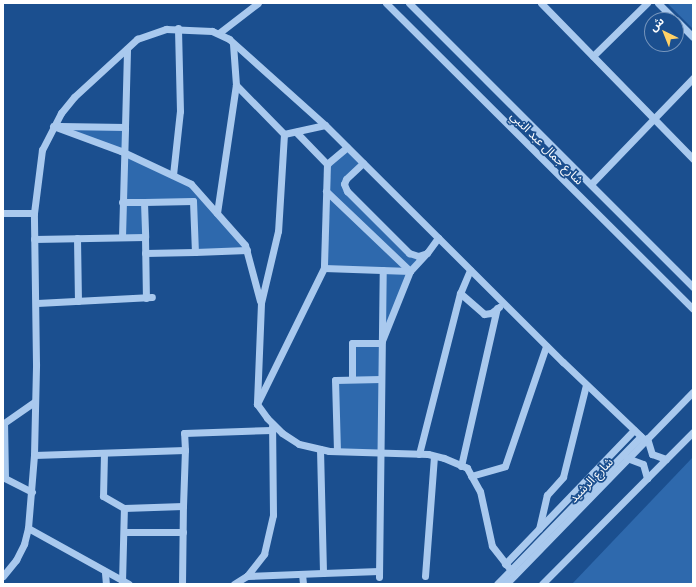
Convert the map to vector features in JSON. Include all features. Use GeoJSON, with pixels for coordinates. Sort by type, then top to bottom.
{"type":"FeatureCollection","features":[{"type":"Feature","properties":{"kind":"street"},"geometry":{"type":"LineString","coordinates":[[219,33],[258,3]]}},
{"type":"Feature","properties":{"kind":"street","name":"شارع جمال عبد النبي"},"geometry":{"type":"LineString","coordinates":[[386,3],[693,308]]}},
{"type":"Feature","properties":{"kind":"street","name":"شارع جمال عبد النبي"},"geometry":{"type":"LineString","coordinates":[[409,3],[692,283]]}},
{"type":"Feature","properties":{"kind":"street"},"geometry":{"type":"LineString","coordinates":[[541,3],[654,119],[692,155]]}},
{"type":"Feature","properties":{"kind":"street"},"geometry":{"type":"LineString","coordinates":[[593,56],[647,3]]}},
{"type":"Feature","properties":{"kind":"street"},"geometry":{"type":"LineString","coordinates":[[658,3],[668,12]]}},
{"type":"Feature","properties":{"kind":"street"},"geometry":{"type":"LineString","coordinates":[[173,175],[180,112],[178,28]]}},
{"type":"Feature","properties":{"kind":"street"},"geometry":{"type":"LineString","coordinates":[[3,576],[24,544],[28,528],[32,492],[37,303],[34,213],[42,150],[53,126],[74,97],[126,49],[137,40],[151,32],[178,28],[219,33],[233,44],[347,147],[546,346],[634,430],[645,438],[652,454],[666,459]]}},
{"type":"Feature","properties":{"kind":"street"},"geometry":{"type":"LineString","coordinates":[[684,28],[693,37]]}},
{"type":"Feature","properties":{"kind":"street"},"geometry":{"type":"LineString","coordinates":[[217,213],[236,85],[233,44]]}},
{"type":"Feature","properties":{"kind":"street"},"geometry":{"type":"LineString","coordinates":[[122,237],[126,49]]}},
{"type":"Feature","properties":{"kind":"street"},"geometry":{"type":"LineString","coordinates":[[591,184],[693,78]]}},
{"type":"Feature","properties":{"kind":"street"},"geometry":{"type":"LineString","coordinates":[[236,85],[284,134],[278,231],[261,303],[257,404],[272,427],[299,444],[337,451],[381,452],[434,456],[467,468],[480,491],[492,546],[511,570]]}},
{"type":"Feature","properties":{"kind":"street"},"geometry":{"type":"LineString","coordinates":[[53,126],[125,127]]}},
{"type":"Feature","properties":{"kind":"street"},"geometry":{"type":"LineString","coordinates":[[53,126],[124,152],[173,175],[194,187],[247,250],[261,303]]}},
{"type":"Feature","properties":{"kind":"street"},"geometry":{"type":"LineString","coordinates":[[284,134],[325,126]]}},
{"type":"Feature","properties":{"kind":"street"},"geometry":{"type":"LineString","coordinates":[[257,404],[324,268],[327,164],[296,132]]}},
{"type":"Feature","properties":{"kind":"street"},"geometry":{"type":"LineString","coordinates":[[327,164],[347,147]]}},
{"type":"Feature","properties":{"kind":"street"},"geometry":{"type":"LineString","coordinates":[[363,163],[346,178],[344,184],[347,191],[409,253],[418,256],[427,253]]}},
{"type":"Feature","properties":{"kind":"street"},"geometry":{"type":"LineString","coordinates":[[194,187],[193,201],[195,252]]}},
{"type":"Feature","properties":{"kind":"street"},"geometry":{"type":"LineString","coordinates":[[326,191],[410,271]]}},
{"type":"Feature","properties":{"kind":"street"},"geometry":{"type":"LineString","coordinates":[[122,202],[193,201]]}},
{"type":"Feature","properties":{"kind":"street"},"geometry":{"type":"LineString","coordinates":[[37,303],[149,298],[145,253],[144,202]]}},
{"type":"Feature","properties":{"kind":"street"},"geometry":{"type":"LineString","coordinates":[[3,213],[34,213]]}},
{"type":"Feature","properties":{"kind":"street"},"geometry":{"type":"LineString","coordinates":[[34,239],[145,237]]}},
{"type":"Feature","properties":{"kind":"street"},"geometry":{"type":"LineString","coordinates":[[77,238],[78,301]]}},
{"type":"Feature","properties":{"kind":"street"},"geometry":{"type":"LineString","coordinates":[[381,343],[410,271],[427,253],[438,238]]}},
{"type":"Feature","properties":{"kind":"street"},"geometry":{"type":"LineString","coordinates":[[145,253],[247,250]]}},
{"type":"Feature","properties":{"kind":"street"},"geometry":{"type":"LineString","coordinates":[[324,268],[410,271]]}},
{"type":"Feature","properties":{"kind":"street"},"geometry":{"type":"LineString","coordinates":[[247,576],[379,574],[383,270]]}},
{"type":"Feature","properties":{"kind":"street"},"geometry":{"type":"LineString","coordinates":[[419,454],[460,293],[470,270]]}},
{"type":"Feature","properties":{"kind":"street"},"geometry":{"type":"LineString","coordinates":[[460,293],[484,314],[498,308],[504,303]]}},
{"type":"Feature","properties":{"kind":"street"},"geometry":{"type":"LineString","coordinates":[[461,466],[498,308]]}},
{"type":"Feature","properties":{"kind":"street"},"geometry":{"type":"LineString","coordinates":[[352,379],[352,343],[381,343]]}},
{"type":"Feature","properties":{"kind":"street"},"geometry":{"type":"LineString","coordinates":[[471,476],[505,466],[546,346]]}},
{"type":"Feature","properties":{"kind":"street"},"geometry":{"type":"LineString","coordinates":[[337,451],[335,380],[381,379]]}},
{"type":"Feature","properties":{"kind":"street"},"geometry":{"type":"LineString","coordinates":[[539,530],[547,495],[563,477],[586,385]]}},
{"type":"Feature","properties":{"kind":"street","name":"شارع الرشيد"},"geometry":{"type":"LineString","coordinates":[[506,584],[645,438],[693,392]]}},
{"type":"Feature","properties":{"kind":"street"},"geometry":{"type":"LineString","coordinates":[[32,492],[5,478],[4,423],[34,402]]}},
{"type":"Feature","properties":{"kind":"street"},"geometry":{"type":"LineString","coordinates":[[182,584],[185,450],[184,433],[272,427]]}},
{"type":"Feature","properties":{"kind":"street"},"geometry":{"type":"LineString","coordinates":[[234,584],[247,576],[264,554],[273,515],[272,427]]}},
{"type":"Feature","properties":{"kind":"street"},"geometry":{"type":"LineString","coordinates":[[505,564],[634,430]]}},
{"type":"Feature","properties":{"kind":"street"},"geometry":{"type":"LineString","coordinates":[[542,584],[693,432]]}},
{"type":"Feature","properties":{"kind":"street"},"geometry":{"type":"LineString","coordinates":[[497,584],[645,438]]}},
{"type":"Feature","properties":{"kind":"street"},"geometry":{"type":"LineString","coordinates":[[320,449],[323,574]]}},
{"type":"Feature","properties":{"kind":"street"},"geometry":{"type":"LineString","coordinates":[[34,455],[185,450]]}},
{"type":"Feature","properties":{"kind":"street"},"geometry":{"type":"LineString","coordinates":[[104,453],[103,496],[124,508],[183,506]]}},
{"type":"Feature","properties":{"kind":"street"},"geometry":{"type":"LineString","coordinates":[[425,576],[434,456]]}},
{"type":"Feature","properties":{"kind":"street"},"geometry":{"type":"LineString","coordinates":[[627,458],[643,464],[647,478]]}},
{"type":"Feature","properties":{"kind":"street"},"geometry":{"type":"LineString","coordinates":[[28,528],[105,573],[126,583],[124,508]]}},
{"type":"Feature","properties":{"kind":"street"},"geometry":{"type":"LineString","coordinates":[[124,532],[183,532]]}},
{"type":"Feature","properties":{"kind":"street"},"geometry":{"type":"LineString","coordinates":[[105,573],[106,584]]}},
{"type":"Feature","properties":{"kind":"street"},"geometry":{"type":"LineString","coordinates":[[302,574],[303,584]]}},
{"type":"Feature","properties":{"kind":"shaded area"},"geometry":{"type":"Polygon","coordinates":[[[667,3],[693,3],[693,29],[684,20],[684,12],[676,12],[667,3]]]}},
{"type":"Feature","properties":{"kind":"shaded area"},"geometry":{"type":"Polygon","coordinates":[[[53,126],[125,127],[124,152],[53,126]]]}},
{"type":"Feature","properties":{"kind":"shaded area"},"geometry":{"type":"Polygon","coordinates":[[[347,147],[363,163],[344,184],[409,253],[427,253],[410,271],[381,343],[383,270],[324,268],[327,164],[347,147]]]}},
{"type":"Feature","properties":{"kind":"shaded area"},"geometry":{"type":"Polygon","coordinates":[[[124,152],[194,187],[247,250],[195,252],[194,201],[145,202],[145,237],[122,237],[124,152]]]}},
{"type":"Feature","properties":{"kind":"shaded area"},"geometry":{"type":"Polygon","coordinates":[[[352,343],[381,343],[381,452],[337,451],[335,380],[352,379],[352,343]]]}},
{"type":"Feature","properties":{"kind":"shaded area"},"geometry":{"type":"Polygon","coordinates":[[[693,457],[693,584],[572,584],[693,457]]]}}]}
